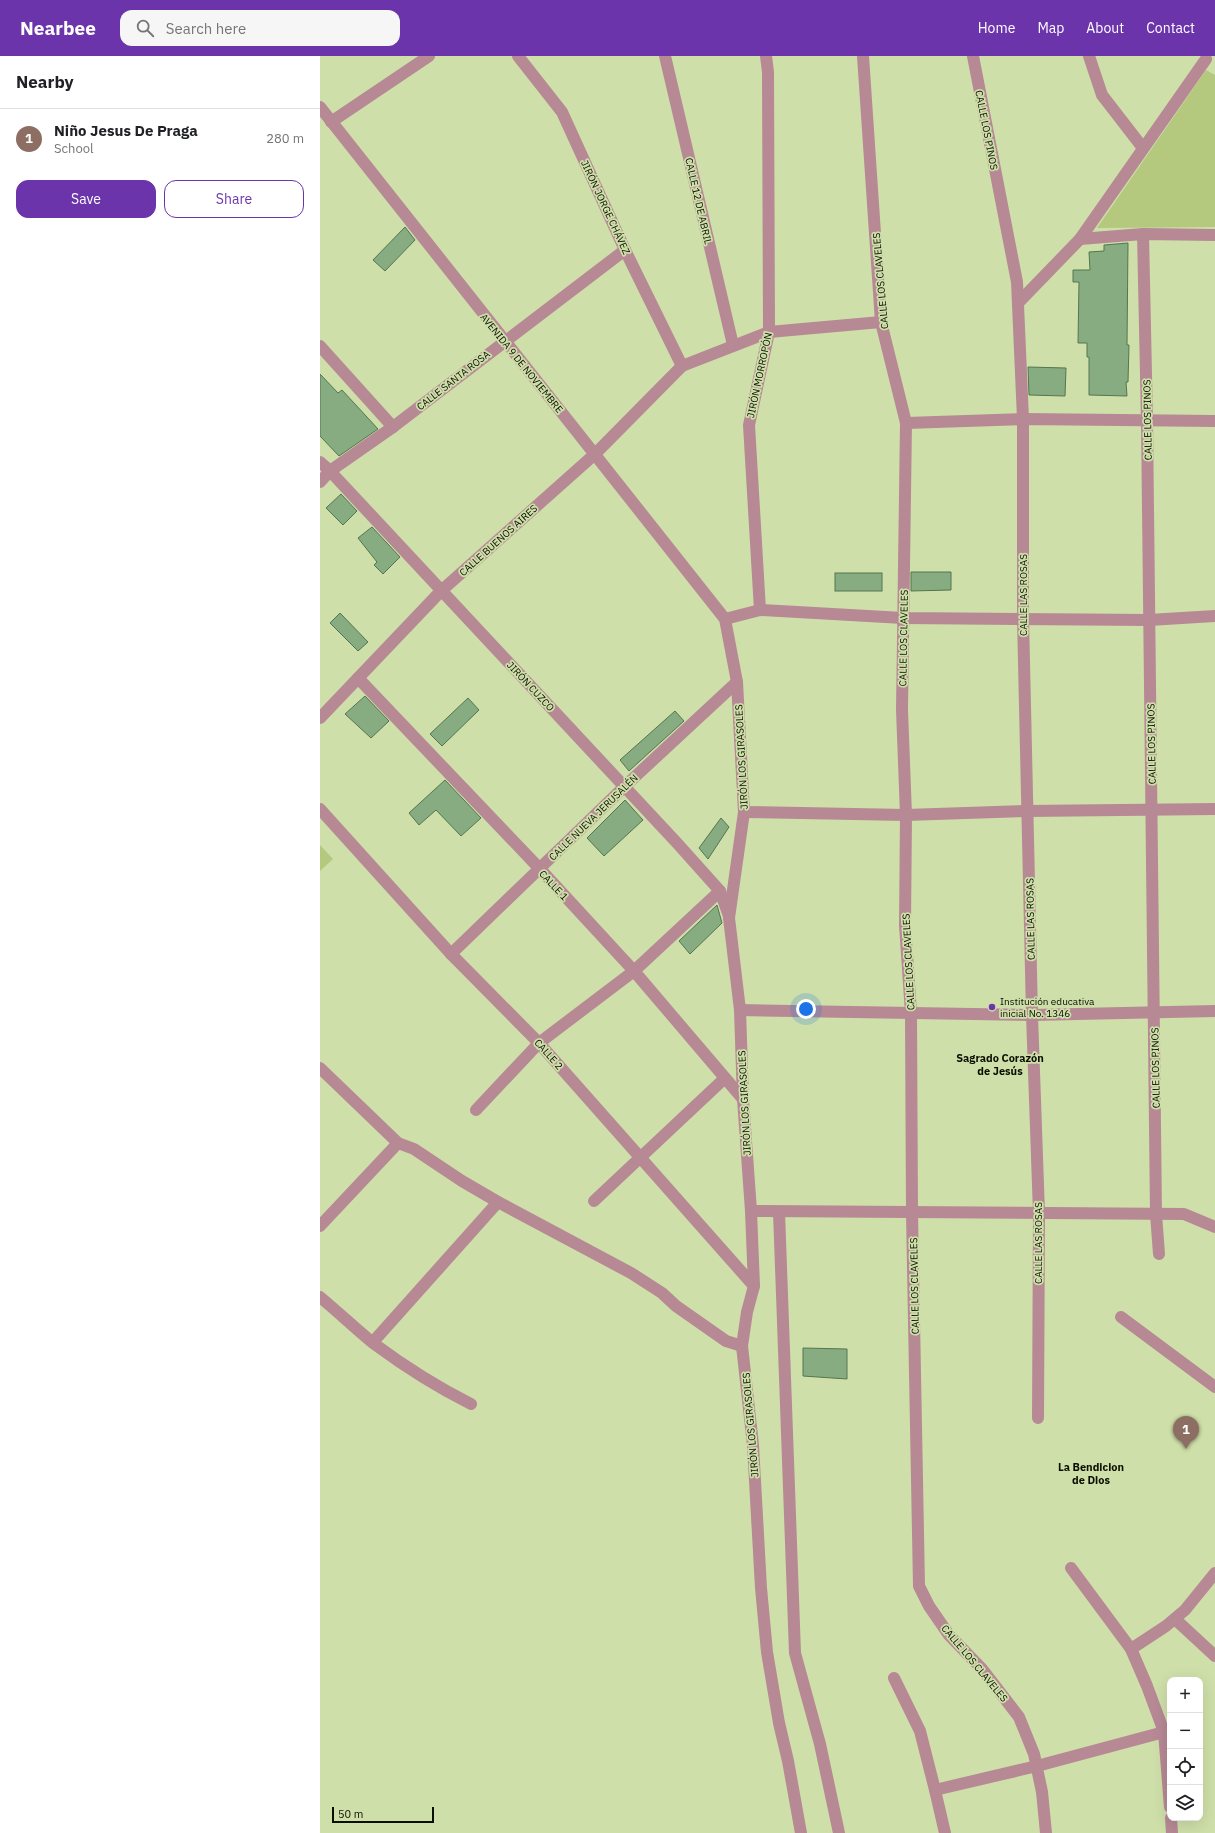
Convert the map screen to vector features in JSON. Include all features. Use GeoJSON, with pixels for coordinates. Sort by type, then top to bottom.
{"type":"FeatureCollection","features":[{"type":"Feature","properties":{"kind":"street"},"geometry":{"type":"LineString","coordinates":[[331,122],[429,56]]}},
{"type":"Feature","properties":{"kind":"street","name":"JIRÓN JORGE CHÁVEZ"},"geometry":{"type":"LineString","coordinates":[[518,56],[562,112],[625,250],[682,366]]}},
{"type":"Feature","properties":{"kind":"street","name":"CALLE 12 DE ABRIL"},"geometry":{"type":"LineString","coordinates":[[665,56],[733,346]]}},
{"type":"Feature","properties":{"kind":"street","name":"JIRÓN MORROPÓN"},"geometry":{"type":"LineString","coordinates":[[760,610],[749,425],[769,332],[768,72],[766,56]]}},
{"type":"Feature","properties":{"kind":"street","name":"CALLE LOS CLAVELES"},"geometry":{"type":"LineString","coordinates":[[863,56],[881,322],[906,423],[902,710],[906,815],[905,925],[911,1013],[912,1214],[920,1586],[929,1606],[949,1635],[982,1669],[1019,1717],[1034,1754],[1037,1766],[1042,1792],[1046,1833]]}},
{"type":"Feature","properties":{"kind":"street","name":"CALLE LOS PINOS"},"geometry":{"type":"LineString","coordinates":[[973,56],[1017,282],[1023,419]]}},
{"type":"Feature","properties":{"kind":"street"},"geometry":{"type":"LineString","coordinates":[[1089,56],[1102,95],[1143,148]]}},
{"type":"Feature","properties":{"kind":"street"},"geometry":{"type":"LineString","coordinates":[[1018,303],[1080,239],[1143,148],[1207,60]]}},
{"type":"Feature","properties":{"kind":"street","name":"AVENIDA 9 DE NOVIEMBRE"},"geometry":{"type":"LineString","coordinates":[[320,107],[725,619]]}},
{"type":"Feature","properties":{"kind":"street"},"geometry":{"type":"LineString","coordinates":[[1080,239],[1143,234],[1215,234]]}},
{"type":"Feature","properties":{"kind":"street","name":"CALLE LOS PINOS"},"geometry":{"type":"LineString","coordinates":[[1143,234],[1147,420],[1156,1214],[1159,1254]]}},
{"type":"Feature","properties":{"kind":"street","name":"CALLE SANTA ROSA"},"geometry":{"type":"LineString","coordinates":[[320,482],[330,471],[393,427],[625,250]]}},
{"type":"Feature","properties":{"kind":"street"},"geometry":{"type":"LineString","coordinates":[[682,366],[769,332],[881,322]]}},
{"type":"Feature","properties":{"kind":"street"},"geometry":{"type":"LineString","coordinates":[[320,346],[393,427]]}},
{"type":"Feature","properties":{"kind":"street","name":"CALLE BUENOS AIRES"},"geometry":{"type":"LineString","coordinates":[[320,718],[441,591],[595,454],[682,366]]}},
{"type":"Feature","properties":{"kind":"street"},"geometry":{"type":"LineString","coordinates":[[906,423],[1023,419],[1215,421]]}},
{"type":"Feature","properties":{"kind":"street","name":"CALLE LAS ROSAS"},"geometry":{"type":"LineString","coordinates":[[1023,419],[1023,618],[1032,1015],[1039,1213],[1038,1418]]}},
{"type":"Feature","properties":{"kind":"street","name":"JIRÓN CUZCO"},"geometry":{"type":"LineString","coordinates":[[320,462],[625,786],[720,891],[729,918]]}},
{"type":"Feature","properties":{"kind":"street"},"geometry":{"type":"LineString","coordinates":[[725,619],[760,610],[903,618],[1149,620],[1215,616]]}},
{"type":"Feature","properties":{"kind":"street","name":"JIRÓN LOS GIRASOLES"},"geometry":{"type":"LineString","coordinates":[[725,619],[737,682],[744,812],[729,918],[740,1010],[742,1099],[751,1211],[754,1286],[747,1312],[742,1346],[753,1445],[761,1588],[767,1652],[776,1707],[801,1833]]}},
{"type":"Feature","properties":{"kind":"street","name":"CALLE 1"},"geometry":{"type":"LineString","coordinates":[[358,678],[540,869],[634,971],[742,1099]]}},
{"type":"Feature","properties":{"kind":"street","name":"CALLE NUEVA JERUSALÉN"},"geometry":{"type":"LineString","coordinates":[[451,954],[625,786],[737,682]]}},
{"type":"Feature","properties":{"kind":"street","name":"CALLE 2"},"geometry":{"type":"LineString","coordinates":[[320,809],[451,954],[539,1043],[754,1286]]}},
{"type":"Feature","properties":{"kind":"street"},"geometry":{"type":"LineString","coordinates":[[744,812],[906,815],[1028,811],[1215,809]]}},
{"type":"Feature","properties":{"kind":"street"},"geometry":{"type":"LineString","coordinates":[[476,1110],[539,1043],[634,971],[720,891]]}},
{"type":"Feature","properties":{"kind":"street"},"geometry":{"type":"LineString","coordinates":[[740,1010],[1032,1015],[1215,1011]]}},
{"type":"Feature","properties":{"kind":"street"},"geometry":{"type":"LineString","coordinates":[[323,1076],[398,1143],[414,1149],[462,1181],[498,1202],[631,1273],[662,1293],[676,1306],[726,1341],[742,1346]]}},
{"type":"Feature","properties":{"kind":"street"},"geometry":{"type":"LineString","coordinates":[[594,1201],[641,1159],[725,1078]]}},
{"type":"Feature","properties":{"kind":"street"},"geometry":{"type":"LineString","coordinates":[[320,1226],[398,1143]]}},
{"type":"Feature","properties":{"kind":"street"},"geometry":{"type":"LineString","coordinates":[[373,1342],[498,1202]]}},
{"type":"Feature","properties":{"kind":"street"},"geometry":{"type":"LineString","coordinates":[[751,1211],[912,1214],[1184,1214],[1215,1227]]}},
{"type":"Feature","properties":{"kind":"street"},"geometry":{"type":"LineString","coordinates":[[779,1212],[796,1653],[820,1744],[839,1833]]}},
{"type":"Feature","properties":{"kind":"street"},"geometry":{"type":"LineString","coordinates":[[320,1297],[373,1342],[443,1390],[471,1404]]}},
{"type":"Feature","properties":{"kind":"street"},"geometry":{"type":"LineString","coordinates":[[1121,1317],[1215,1387]]}},
{"type":"Feature","properties":{"kind":"street"},"geometry":{"type":"LineString","coordinates":[[1072,1568],[1131,1649],[1148,1686],[1164,1732],[1168,1785]]}},
{"type":"Feature","properties":{"kind":"street"},"geometry":{"type":"LineString","coordinates":[[1131,1649],[1186,1610],[1215,1573]]}},
{"type":"Feature","properties":{"kind":"street"},"geometry":{"type":"LineString","coordinates":[[1175,1619],[1215,1656]]}},
{"type":"Feature","properties":{"kind":"street"},"geometry":{"type":"LineString","coordinates":[[894,1678],[920,1731],[945,1833]]}},
{"type":"Feature","properties":{"kind":"street"},"geometry":{"type":"LineString","coordinates":[[935,1790],[1037,1766],[1164,1732]]}},
{"type":"Feature","properties":{"kind":"street"},"geometry":{"type":"LineString","coordinates":[[1171,1821],[1172,1833]]}},
{"type":"Feature","properties":{"kind":"green space"},"geometry":{"type":"Polygon","coordinates":[[[1206,70],[1215,75],[1215,227],[1097,228],[1206,70]]]}},
{"type":"Feature","properties":{"kind":"green space"},"geometry":{"type":"Polygon","coordinates":[[[320,845],[333,859],[320,871],[320,845]]]}},
{"type":"Feature","properties":{"kind":"building"},"geometry":{"type":"Polygon","coordinates":[[[405,227],[415,240],[385,271],[373,260],[405,227]]]}},
{"type":"Feature","properties":{"kind":"building"},"geometry":{"type":"Polygon","coordinates":[[[1128,243],[1127,345],[1129,345],[1128,382],[1126,382],[1127,396],[1089,395],[1089,357],[1087,357],[1087,343],[1078,343],[1079,282],[1073,282],[1073,270],[1090,270],[1089,252],[1104,251],[1104,245],[1128,243]]]}},
{"type":"Feature","properties":{"kind":"building"},"geometry":{"type":"Polygon","coordinates":[[[1028,367],[1066,368],[1065,396],[1029,395],[1028,367]]]}},
{"type":"Feature","properties":{"kind":"building"},"geometry":{"type":"Polygon","coordinates":[[[320,374],[338,393],[342,390],[378,429],[339,456],[320,436],[320,374]]]}},
{"type":"Feature","properties":{"kind":"building"},"geometry":{"type":"Polygon","coordinates":[[[341,494],[357,511],[343,525],[326,508],[341,494]]]}},
{"type":"Feature","properties":{"kind":"building"},"geometry":{"type":"Polygon","coordinates":[[[372,527],[400,557],[383,574],[374,565],[377,562],[358,538],[372,527]]]}},
{"type":"Feature","properties":{"kind":"building"},"geometry":{"type":"Polygon","coordinates":[[[911,572],[951,572],[951,590],[911,591],[911,572]]]}},
{"type":"Feature","properties":{"kind":"building"},"geometry":{"type":"Polygon","coordinates":[[[835,573],[882,573],[882,591],[835,591],[835,573]]]}},
{"type":"Feature","properties":{"kind":"building"},"geometry":{"type":"Polygon","coordinates":[[[340,613],[368,642],[358,651],[330,623],[340,613]]]}},
{"type":"Feature","properties":{"kind":"building"},"geometry":{"type":"Polygon","coordinates":[[[365,696],[389,721],[371,738],[345,714],[365,696]]]}},
{"type":"Feature","properties":{"kind":"building"},"geometry":{"type":"Polygon","coordinates":[[[468,698],[479,710],[442,746],[430,734],[468,698]]]}},
{"type":"Feature","properties":{"kind":"building"},"geometry":{"type":"Polygon","coordinates":[[[675,711],[684,721],[629,771],[620,760],[675,711]]]}},
{"type":"Feature","properties":{"kind":"building"},"geometry":{"type":"Polygon","coordinates":[[[445,780],[481,818],[461,836],[436,810],[419,825],[409,813],[445,780]]]}},
{"type":"Feature","properties":{"kind":"building"},"geometry":{"type":"Polygon","coordinates":[[[625,800],[643,820],[604,856],[587,838],[625,800]]]}},
{"type":"Feature","properties":{"kind":"building"},"geometry":{"type":"Polygon","coordinates":[[[721,818],[729,827],[708,859],[699,848],[721,818]]]}},
{"type":"Feature","properties":{"kind":"building"},"geometry":{"type":"Polygon","coordinates":[[[717,905],[722,923],[690,954],[679,941],[717,905]]]}},
{"type":"Feature","properties":{"kind":"building"},"geometry":{"type":"Polygon","coordinates":[[[803,1348],[847,1349],[847,1379],[803,1376],[803,1348]]]}},
{"type":"Feature","properties":{"kind":"place","name":"Institución educativa inicial No. 1346"},"geometry":{"type":"Point","coordinates":[992,1007]}},
{"type":"Feature","properties":{"kind":"place","name":"Niño Jesus De Praga"},"geometry":{"type":"Point","coordinates":[1186,1449]}},
{"type":"Feature","properties":{"kind":"district","name":"Sagrado Corazón de Jesús"},"geometry":{"type":"Point","coordinates":[1000,1064]}},
{"type":"Feature","properties":{"kind":"district","name":"La Bendicion de Dios"},"geometry":{"type":"Point","coordinates":[1091,1473]}}]}
